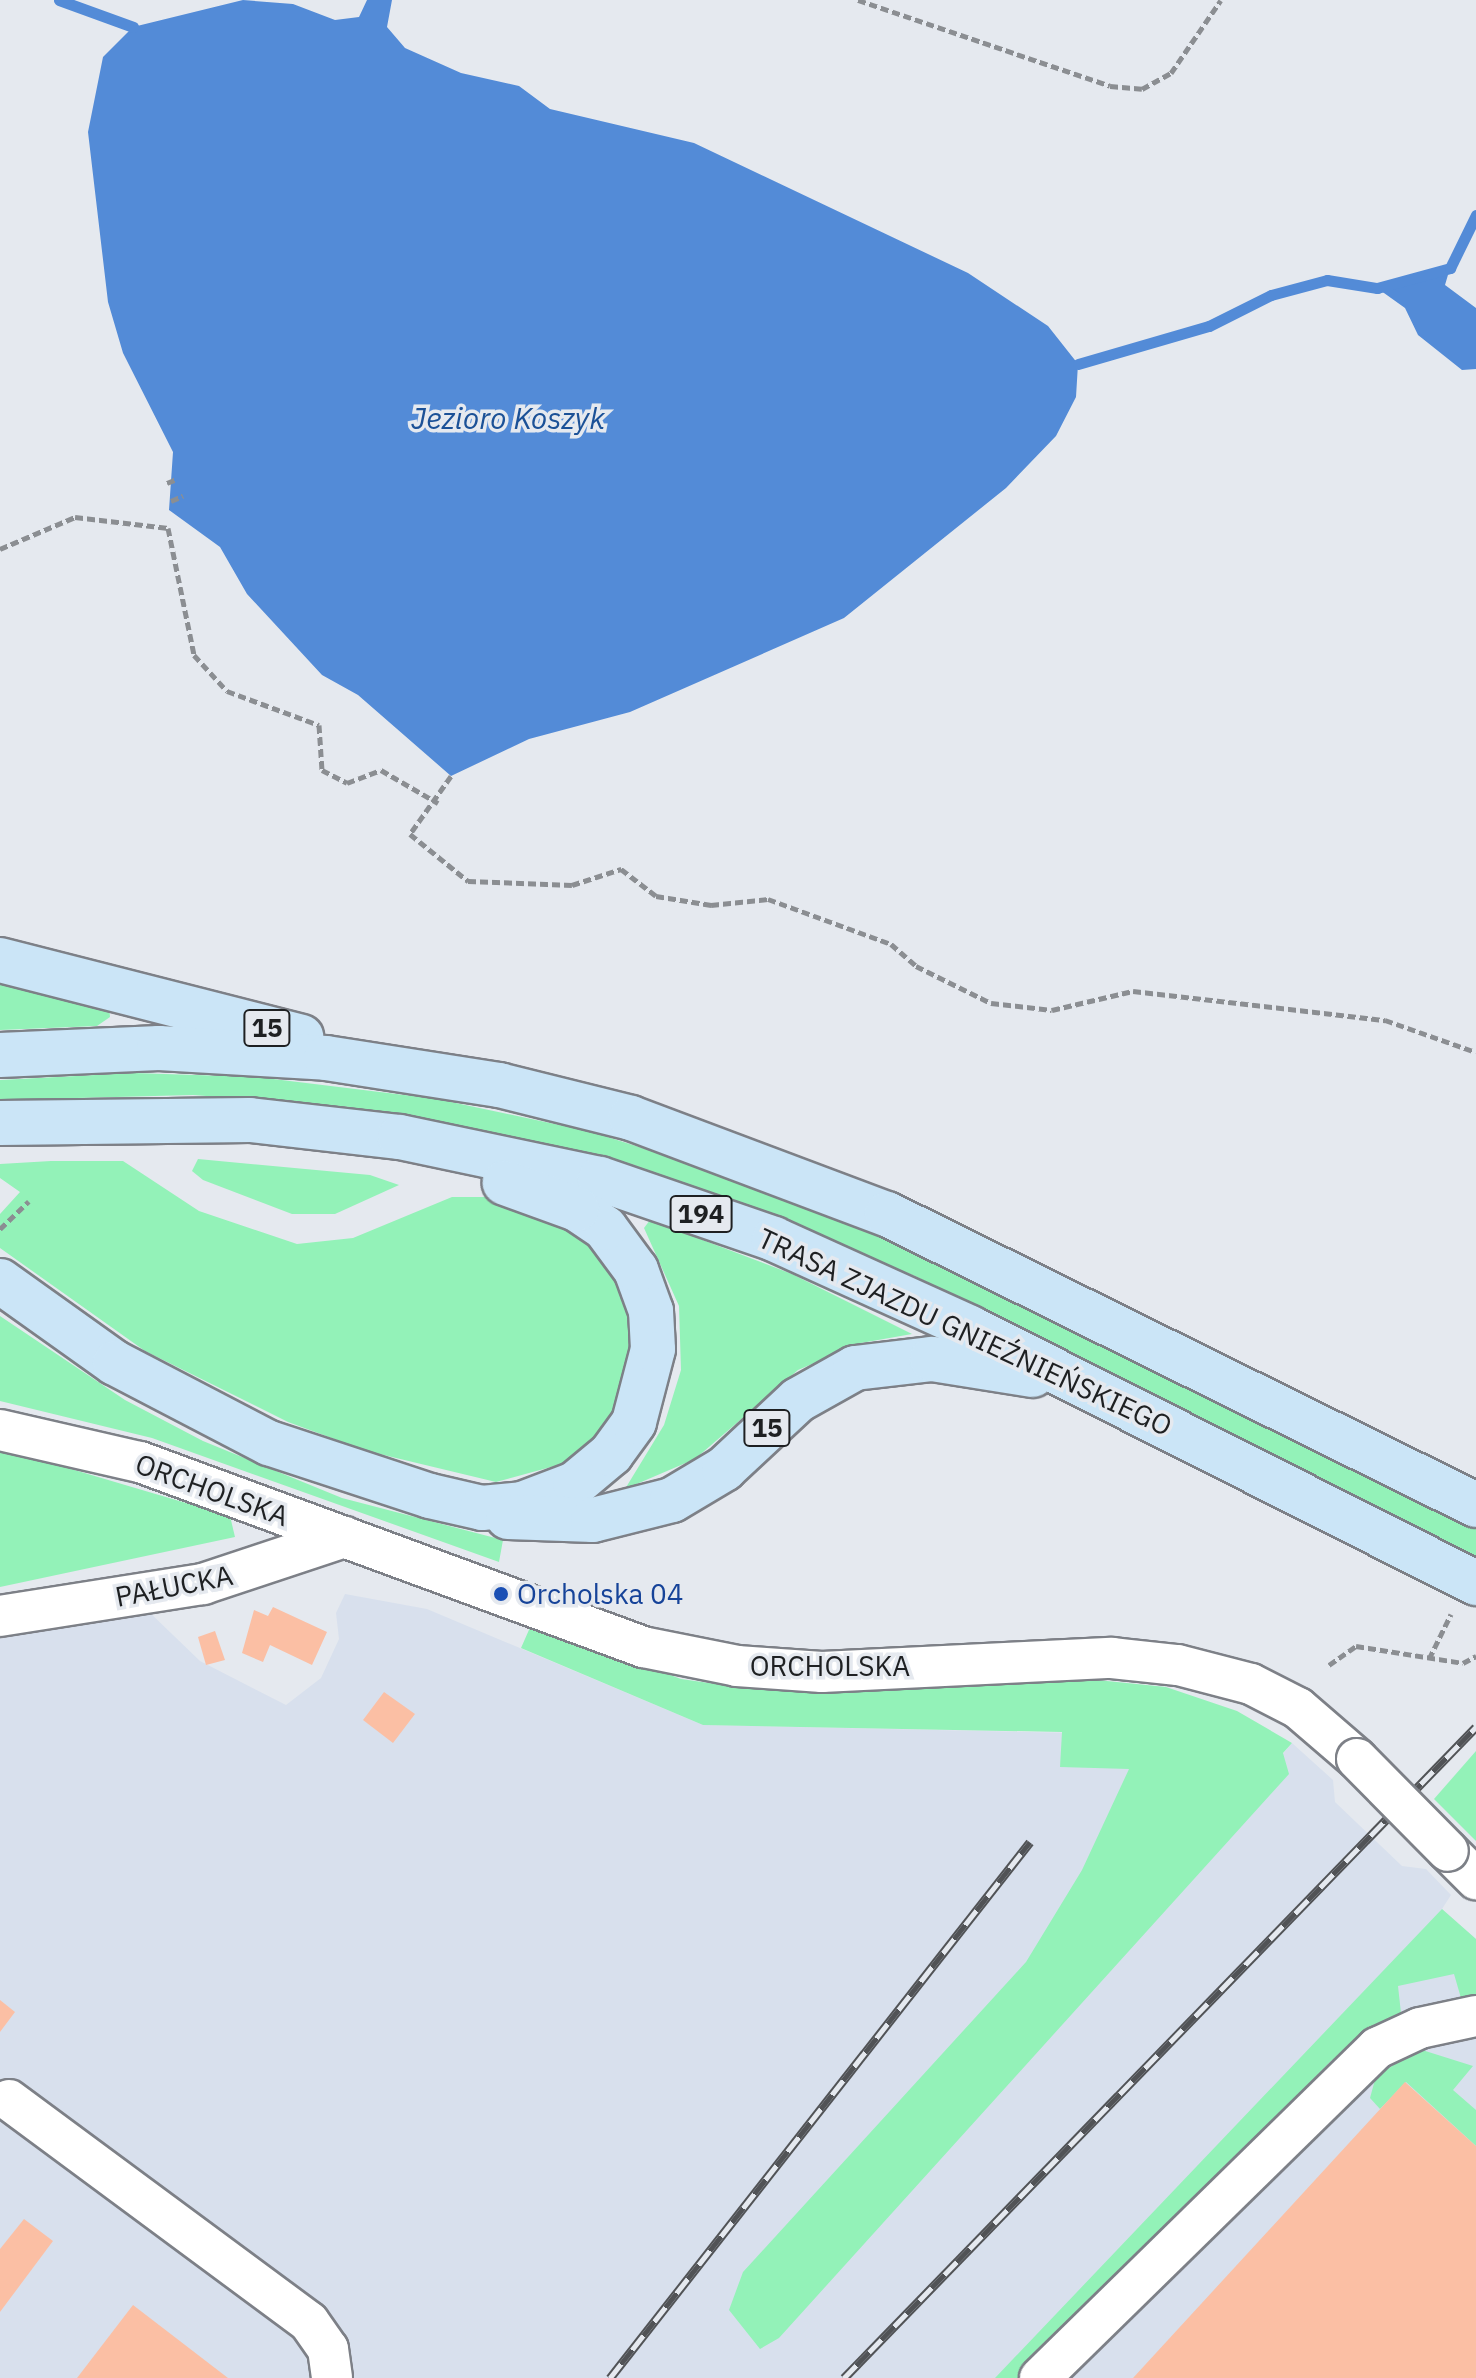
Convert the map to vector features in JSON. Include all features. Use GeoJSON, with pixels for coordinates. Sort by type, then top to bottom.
{"type":"FeatureCollection","features":[{"type":"Feature","properties":{"kind":"main road","name":"15"},"geometry":{"type":"LineString","coordinates":[[0,960],[422,1071],[598,1109],[803,1178],[980,1257],[1476,1505]]}},
{"type":"Feature","properties":{"kind":"main road"},"geometry":{"type":"LineString","coordinates":[[0,1055],[159,1048],[422,1071]]}},
{"type":"Feature","properties":{"kind":"main road","name":"TRASA ZJAZDU GNIEŹNIEŃSKIEGO"},"geometry":{"type":"LineString","coordinates":[[0,1123],[187,1116],[298,1125],[400,1137],[600,1179],[774,1239],[1079,1383],[1466,1595]]}},
{"type":"Feature","properties":{"kind":"main road"},"geometry":{"type":"LineString","coordinates":[[298,1125],[556,1200],[605,1228],[636,1270],[651,1311],[650,1373],[634,1422],[611,1454],[575,1484],[535,1501],[463,1504]]}},
{"type":"Feature","properties":{"kind":"main road","name":"15"},"geometry":{"type":"LineString","coordinates":[[0,1281],[115,1363],[229,1424],[353,1473],[509,1518],[570,1522],[652,1507],[715,1475],[820,1386],[892,1359],[1079,1383]]}},
{"type":"Feature","properties":{"kind":"street","name":"ORCHOLSKA"},"geometry":{"type":"LineString","coordinates":[[0,1430],[140,1462],[643,1647],[737,1666],[822,1672],[1112,1658],[1178,1665],[1251,1684],[1298,1708],[1357,1759],[1476,1879]]}},
{"type":"Feature","properties":{"kind":"street","name":"PAŁUCKA"},"geometry":{"type":"LineString","coordinates":[[0,1616],[203,1584],[344,1537]]}},
{"type":"Feature","properties":{"kind":"street"},"geometry":{"type":"LineString","coordinates":[[1040,2378],[1339,2080],[1377,2048],[1460,2020],[1476,2051]]}},
{"type":"Feature","properties":{"kind":"street"},"geometry":{"type":"LineString","coordinates":[[9,2100],[309,2322],[328,2349],[332,2378]]}},
{"type":"Feature","properties":{"kind":"path"},"geometry":{"type":"LineString","coordinates":[[858,0],[1110,86],[1142,89],[1171,73],[1221,0]]}},
{"type":"Feature","properties":{"kind":"path"},"geometry":{"type":"LineString","coordinates":[[167,483],[177,479]]}},
{"type":"Feature","properties":{"kind":"path"},"geometry":{"type":"LineString","coordinates":[[171,501],[183,496]]}},
{"type":"Feature","properties":{"kind":"path"},"geometry":{"type":"LineString","coordinates":[[0,549],[75,517],[168,528],[194,655],[227,691],[319,725],[322,770],[347,783],[381,770],[438,803]]}},
{"type":"Feature","properties":{"kind":"path"},"geometry":{"type":"LineString","coordinates":[[451,776],[438,803],[410,834],[468,881],[572,885],[621,869],[656,896],[711,905],[768,899],[891,944],[916,966],[991,1003],[1052,1010],[1133,991],[1385,1020],[1476,1052]]}},
{"type":"Feature","properties":{"kind":"path"},"geometry":{"type":"LineString","coordinates":[[0,1229],[29,1201]]}},
{"type":"Feature","properties":{"kind":"path"},"geometry":{"type":"LineString","coordinates":[[1429,1659],[1466,1595]]}},
{"type":"Feature","properties":{"kind":"path"},"geometry":{"type":"LineString","coordinates":[[1329,1665],[1356,1646],[1463,1663],[1476,1656]]}},
{"type":"Feature","properties":{"kind":"shaded area"},"geometry":{"type":"Polygon","coordinates":[[[345,1594],[427,1609],[703,1725],[1126,1734],[1266,1774],[1292,1743],[1333,1780],[1335,1802],[1402,1866],[1426,1869],[1451,1895],[1442,1909],[1476,1939],[1476,2378],[0,2378],[0,1635],[145,1608],[200,1661],[286,1705],[321,1678],[339,1639],[336,1613],[345,1594]]]}},
{"type":"Feature","properties":{"kind":"green space"},"geometry":{"type":"Polygon","coordinates":[[[0,977],[109,1007],[110,1017],[97,1026],[0,1030],[0,977]]]}},
{"type":"Feature","properties":{"kind":"green space"},"geometry":{"type":"Polygon","coordinates":[[[134,1073],[257,1077],[437,1099],[592,1132],[727,1175],[884,1239],[1476,1527],[1476,1557],[915,1276],[634,1165],[350,1107],[193,1095],[0,1100],[0,1080],[134,1073]]]}},
{"type":"Feature","properties":{"kind":"green space"},"geometry":{"type":"Polygon","coordinates":[[[198,1159],[370,1175],[399,1185],[335,1214],[292,1214],[203,1180],[192,1171],[198,1159]]]}},
{"type":"Feature","properties":{"kind":"green space"},"geometry":{"type":"Polygon","coordinates":[[[123,1161],[199,1211],[297,1244],[353,1238],[452,1197],[487,1197],[548,1213],[594,1248],[625,1299],[632,1346],[619,1402],[593,1439],[562,1464],[496,1482],[367,1451],[288,1422],[145,1351],[0,1248],[0,1214],[20,1192],[0,1178],[0,1164],[123,1161]]]}},
{"type":"Feature","properties":{"kind":"green space"},"geometry":{"type":"Polygon","coordinates":[[[650,1220],[792,1274],[912,1334],[861,1343],[798,1370],[695,1459],[625,1489],[664,1425],[681,1370],[679,1306],[644,1228],[650,1220]]]}},
{"type":"Feature","properties":{"kind":"green space"},"geometry":{"type":"Polygon","coordinates":[[[0,1316],[125,1400],[203,1441],[342,1498],[503,1540],[499,1562],[152,1438],[0,1401],[0,1316]]]}},
{"type":"Feature","properties":{"kind":"green space"},"geometry":{"type":"Polygon","coordinates":[[[0,1448],[230,1516],[235,1537],[0,1587],[0,1448]]]}},
{"type":"Feature","properties":{"kind":"green space"},"geometry":{"type":"Polygon","coordinates":[[[532,1623],[681,1679],[744,1688],[1097,1680],[1166,1687],[1237,1711],[1292,1743],[1283,1753],[1289,1774],[779,2338],[760,2349],[729,2310],[743,2272],[1026,1962],[1082,1870],[1129,1769],[1060,1767],[1062,1732],[703,1725],[521,1648],[532,1623]]]}},
{"type":"Feature","properties":{"kind":"green space"},"geometry":{"type":"Polygon","coordinates":[[[1476,1751],[1476,1841],[1434,1799],[1476,1751]]]}},
{"type":"Feature","properties":{"kind":"green space"},"geometry":{"type":"Polygon","coordinates":[[[1442,1909],[1476,1939],[1476,2001],[1463,2005],[1454,1974],[1398,1986],[1401,2013],[1331,2061],[1021,2378],[995,2378],[1442,1909]]]}},
{"type":"Feature","properties":{"kind":"green space"},"geometry":{"type":"Polygon","coordinates":[[[1419,2049],[1473,2066],[1453,2090],[1476,2110],[1476,2146],[1406,2082],[1380,2109],[1370,2098],[1376,2076],[1419,2049]]]}},
{"type":"Feature","properties":{"kind":"water","name":"Jezioro Koszyk"},"geometry":{"type":"Polygon","coordinates":[[[243,0],[293,4],[335,20],[359,17],[367,0],[392,0],[387,27],[405,48],[461,73],[519,86],[550,109],[694,143],[968,273],[1048,326],[1078,364],[1076,397],[1056,436],[1006,488],[844,618],[630,712],[529,739],[451,776],[358,695],[322,675],[247,594],[220,547],[169,510],[173,452],[123,353],[108,302],[88,132],[103,57],[133,27],[243,0]]]}},
{"type":"Feature","properties":{"kind":"water"},"geometry":{"type":"Polygon","coordinates":[[[1450,268],[1445,285],[1476,308],[1476,369],[1462,370],[1418,335],[1405,308],[1377,288],[1450,268]]]}},
{"type":"Feature","properties":{"kind":"building"},"geometry":{"type":"Polygon","coordinates":[[[273,1607],[327,1632],[312,1665],[270,1645],[263,1662],[242,1653],[254,1610],[268,1616],[273,1607]]]}},
{"type":"Feature","properties":{"kind":"building"},"geometry":{"type":"Polygon","coordinates":[[[215,1631],[225,1660],[206,1665],[198,1637],[215,1631]]]}},
{"type":"Feature","properties":{"kind":"building"},"geometry":{"type":"Polygon","coordinates":[[[384,1692],[415,1714],[393,1743],[363,1720],[384,1692]]]}},
{"type":"Feature","properties":{"kind":"building"},"geometry":{"type":"Polygon","coordinates":[[[0,2000],[15,2012],[0,2032],[0,2000]]]}},
{"type":"Feature","properties":{"kind":"building"},"geometry":{"type":"Polygon","coordinates":[[[1405,2082],[1476,2146],[1476,2378],[1133,2378],[1405,2082]]]}},
{"type":"Feature","properties":{"kind":"building"},"geometry":{"type":"Polygon","coordinates":[[[24,2219],[53,2241],[0,2312],[0,2249],[24,2219]]]}},
{"type":"Feature","properties":{"kind":"building"},"geometry":{"type":"Polygon","coordinates":[[[133,2305],[228,2378],[77,2378],[133,2305]]]}},
{"type":"Feature","properties":{"kind":"waterway"},"geometry":{"type":"LineString","coordinates":[[59,0],[133,27]]}},
{"type":"Feature","properties":{"kind":"waterway"},"geometry":{"type":"LineString","coordinates":[[1078,364],[1209,326],[1271,295],[1327,280],[1377,288],[1450,268],[1476,215]]}},
{"type":"Feature","properties":{"kind":"railway"},"geometry":{"type":"LineString","coordinates":[[844,2378],[1476,1727]]}},
{"type":"Feature","properties":{"kind":"railway"},"geometry":{"type":"LineString","coordinates":[[610,2378],[1030,1842]]}},
{"type":"Feature","properties":{"kind":"place","name":"Orcholska 04"},"geometry":{"type":"Point","coordinates":[501,1594]}}]}
